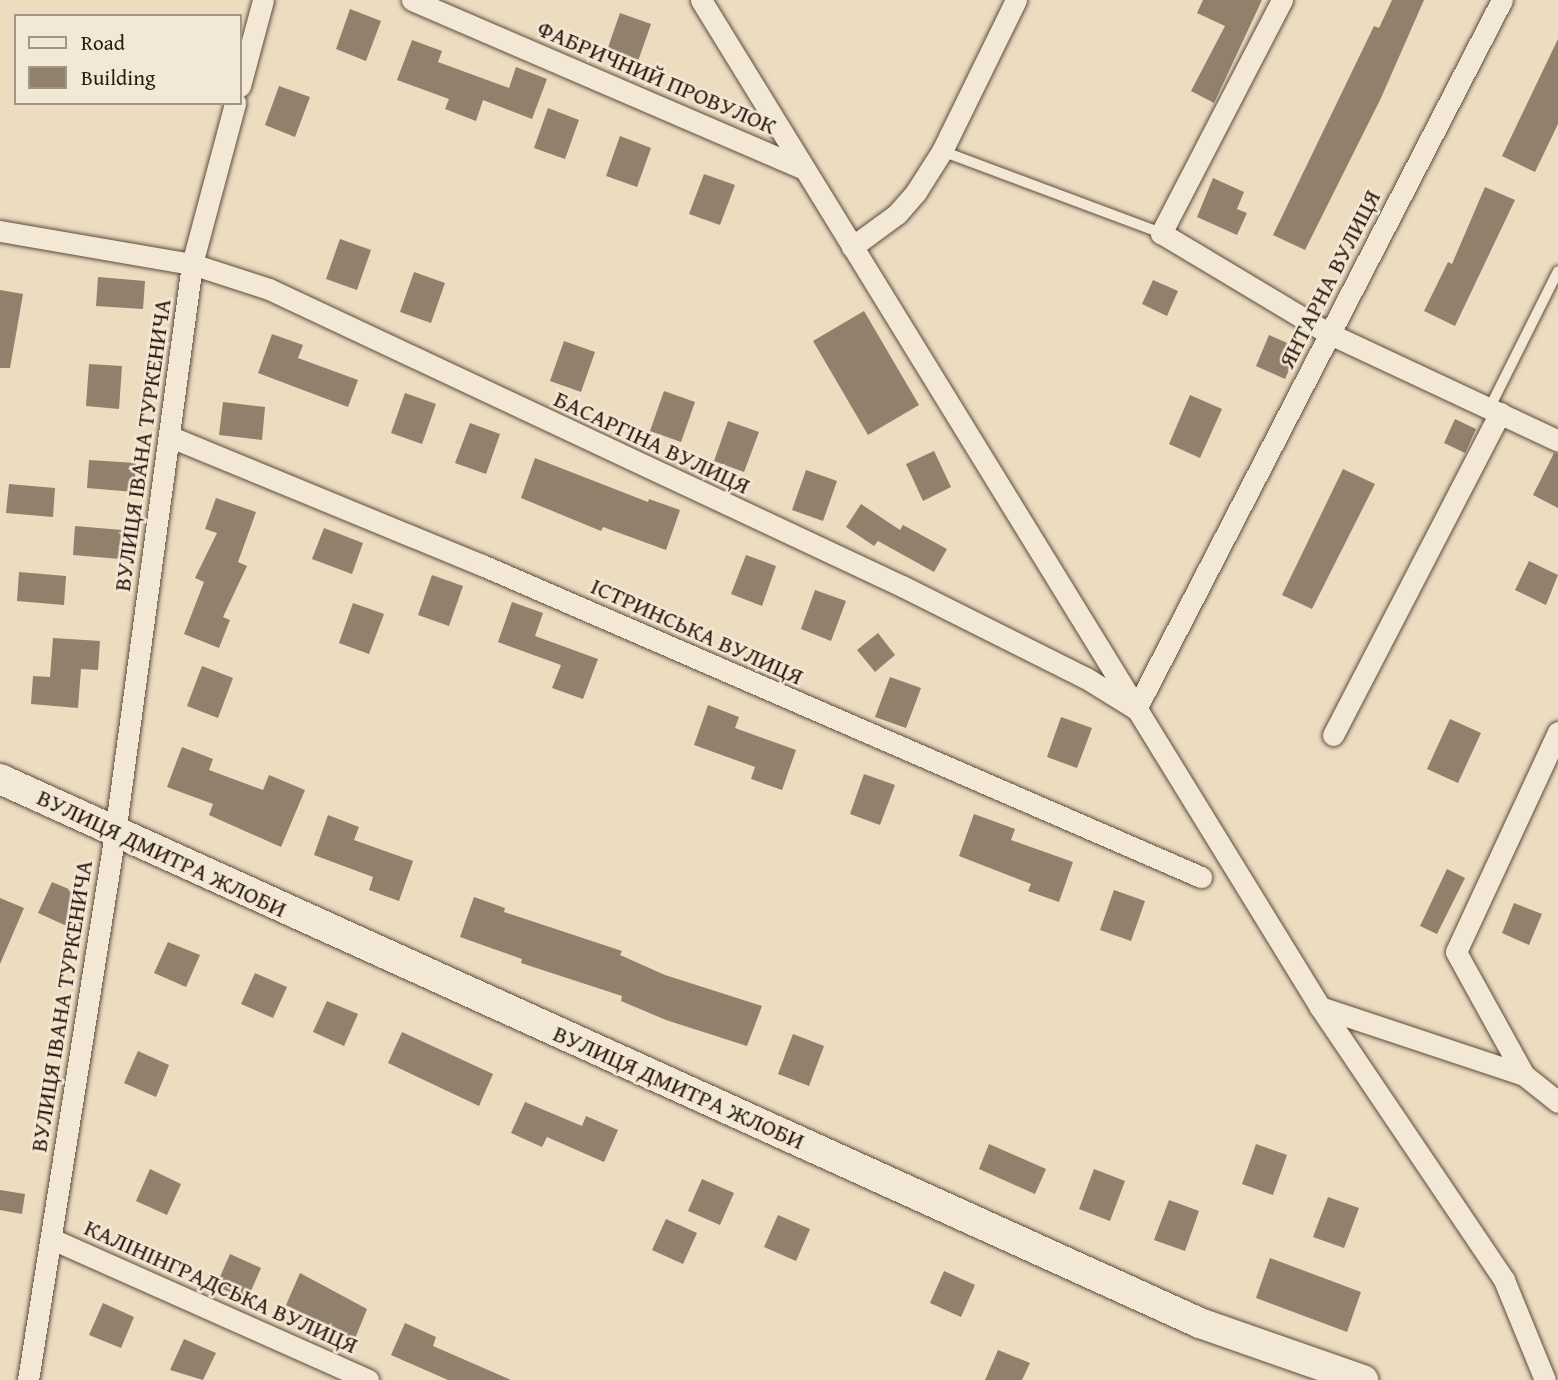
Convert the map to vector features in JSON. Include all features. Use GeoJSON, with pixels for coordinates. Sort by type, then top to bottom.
{"type":"FeatureCollection","features":[{"type":"Feature","properties":{"kind":"main road","name":"ВУЛИЦЯ ДМИТРА ЖЛОБИ"},"geometry":{"type":"LineString","coordinates":[[0,779],[1200,1323],[1351,1378]]}},
{"type":"Feature","properties":{"kind":"street"},"geometry":{"type":"LineString","coordinates":[[242,79],[263,0]]}},
{"type":"Feature","properties":{"kind":"street","name":"ФАБРИЧНИЙ ПРОВУЛОК"},"geometry":{"type":"LineString","coordinates":[[412,0],[804,169]]}},
{"type":"Feature","properties":{"kind":"street"},"geometry":{"type":"LineString","coordinates":[[701,0],[1320,1007],[1504,1280],[1545,1380]]}},
{"type":"Feature","properties":{"kind":"street"},"geometry":{"type":"LineString","coordinates":[[852,247],[897,214],[942,151],[1016,0]]}},
{"type":"Feature","properties":{"kind":"street"},"geometry":{"type":"LineString","coordinates":[[1282,0],[1161,233],[1330,334],[1558,441]]}},
{"type":"Feature","properties":{"kind":"street","name":"ЯНТАРНА ВУЛИЦЯ"},"geometry":{"type":"LineString","coordinates":[[1136,709],[1502,0]]}},
{"type":"Feature","properties":{"kind":"street","name":"ВУЛИЦЯ ІВАНА ТУРКЕНИЧА"},"geometry":{"type":"LineString","coordinates":[[28,1380],[115,833],[171,437],[192,264],[234,105]]}},
{"type":"Feature","properties":{"kind":"street","name":"БАСАРГІНА ВУЛИЦЯ"},"geometry":{"type":"LineString","coordinates":[[0,231],[192,264],[269,289],[902,586],[1086,678],[1136,709]]}},
{"type":"Feature","properties":{"kind":"street"},"geometry":{"type":"LineString","coordinates":[[1333,735],[1495,411]]}},
{"type":"Feature","properties":{"kind":"street","name":"ІСТРИНСЬКА ВУЛИЦЯ"},"geometry":{"type":"LineString","coordinates":[[171,437],[482,565],[1201,877]]}},
{"type":"Feature","properties":{"kind":"street"},"geometry":{"type":"LineString","coordinates":[[1524,1075],[1456,952],[1558,732]]}},
{"type":"Feature","properties":{"kind":"street"},"geometry":{"type":"LineString","coordinates":[[1320,1007],[1524,1075],[1558,1102]]}},
{"type":"Feature","properties":{"kind":"street","name":"КАЛІНІНГРАДСЬКА ВУЛИЦЯ"},"geometry":{"type":"LineString","coordinates":[[52,1240],[368,1380]]}},
{"type":"Feature","properties":{"kind":"lane"},"geometry":{"type":"LineString","coordinates":[[942,151],[1161,233]]}},
{"type":"Feature","properties":{"kind":"lane"},"geometry":{"type":"LineString","coordinates":[[1495,411],[1558,271]]}},
{"type":"Feature","properties":{"kind":"building"},"geometry":{"type":"Polygon","coordinates":[[[1203,0],[1262,0],[1214,103],[1191,91],[1225,26],[1197,13],[1203,0]]]}},
{"type":"Feature","properties":{"kind":"building"},"geometry":{"type":"Polygon","coordinates":[[[1392,0],[1424,0],[1381,98],[1305,250],[1273,235],[1374,26],[1379,28],[1392,0]]]}},
{"type":"Feature","properties":{"kind":"building"},"geometry":{"type":"Polygon","coordinates":[[[350,9],[381,21],[366,61],[336,49],[350,9]]]}},
{"type":"Feature","properties":{"kind":"building"},"geometry":{"type":"Polygon","coordinates":[[[620,13],[651,24],[637,64],[606,53],[620,13]]]}},
{"type":"Feature","properties":{"kind":"building"},"geometry":{"type":"Polygon","coordinates":[[[1558,39],[1558,124],[1535,172],[1502,156],[1558,39]]]}},
{"type":"Feature","properties":{"kind":"building"},"geometry":{"type":"Polygon","coordinates":[[[412,40],[442,51],[438,62],[509,88],[516,67],[547,79],[532,119],[483,100],[476,121],[445,109],[449,99],[397,80],[412,40]]]}},
{"type":"Feature","properties":{"kind":"building"},"geometry":{"type":"Polygon","coordinates":[[[279,86],[310,97],[295,137],[265,125],[279,86]]]}},
{"type":"Feature","properties":{"kind":"building"},"geometry":{"type":"Polygon","coordinates":[[[548,108],[579,120],[565,159],[534,148],[548,108]]]}},
{"type":"Feature","properties":{"kind":"building"},"geometry":{"type":"Polygon","coordinates":[[[620,136],[651,148],[637,187],[606,176],[620,136]]]}},
{"type":"Feature","properties":{"kind":"building"},"geometry":{"type":"Polygon","coordinates":[[[704,174],[735,185],[720,225],[689,214],[704,174]]]}},
{"type":"Feature","properties":{"kind":"building"},"geometry":{"type":"Polygon","coordinates":[[[1213,178],[1244,192],[1237,209],[1247,213],[1237,235],[1197,217],[1213,178]]]}},
{"type":"Feature","properties":{"kind":"building"},"geometry":{"type":"Polygon","coordinates":[[[1485,187],[1515,200],[1455,326],[1424,311],[1448,262],[1452,264],[1485,187]]]}},
{"type":"Feature","properties":{"kind":"building"},"geometry":{"type":"Polygon","coordinates":[[[340,239],[371,250],[357,290],[326,279],[340,239]]]}},
{"type":"Feature","properties":{"kind":"building"},"geometry":{"type":"Polygon","coordinates":[[[414,272],[445,283],[431,323],[400,312],[414,272]]]}},
{"type":"Feature","properties":{"kind":"building"},"geometry":{"type":"Polygon","coordinates":[[[98,277],[145,281],[143,309],[96,306],[98,277]]]}},
{"type":"Feature","properties":{"kind":"building"},"geometry":{"type":"Polygon","coordinates":[[[1153,280],[1178,291],[1167,316],[1142,304],[1153,280]]]}},
{"type":"Feature","properties":{"kind":"building"},"geometry":{"type":"Polygon","coordinates":[[[0,290],[23,294],[10,368],[0,368],[0,290]]]}},
{"type":"Feature","properties":{"kind":"building"},"geometry":{"type":"Polygon","coordinates":[[[864,311],[919,405],[868,435],[813,341],[864,311]]]}},
{"type":"Feature","properties":{"kind":"building"},"geometry":{"type":"Polygon","coordinates":[[[272,334],[303,345],[298,358],[358,380],[348,407],[258,373],[272,334]]]}},
{"type":"Feature","properties":{"kind":"building"},"geometry":{"type":"Polygon","coordinates":[[[1269,335],[1299,348],[1285,379],[1256,366],[1269,335]]]}},
{"type":"Feature","properties":{"kind":"building"},"geometry":{"type":"Polygon","coordinates":[[[564,341],[595,352],[581,392],[550,381],[564,341]]]}},
{"type":"Feature","properties":{"kind":"building"},"geometry":{"type":"Polygon","coordinates":[[[89,364],[122,366],[119,409],[86,406],[89,364]]]}},
{"type":"Feature","properties":{"kind":"building"},"geometry":{"type":"Polygon","coordinates":[[[664,391],[695,402],[681,442],[650,431],[664,391]]]}},
{"type":"Feature","properties":{"kind":"building"},"geometry":{"type":"Polygon","coordinates":[[[405,393],[436,404],[422,444],[391,433],[405,393]]]}},
{"type":"Feature","properties":{"kind":"building"},"geometry":{"type":"Polygon","coordinates":[[[1190,395],[1222,409],[1200,458],[1169,444],[1190,395]]]}},
{"type":"Feature","properties":{"kind":"building"},"geometry":{"type":"Polygon","coordinates":[[[223,402],[265,407],[262,440],[219,435],[223,402]]]}},
{"type":"Feature","properties":{"kind":"building"},"geometry":{"type":"Polygon","coordinates":[[[1455,419],[1476,429],[1465,453],[1444,443],[1455,419]]]}},
{"type":"Feature","properties":{"kind":"building"},"geometry":{"type":"Polygon","coordinates":[[[728,421],[759,432],[744,472],[714,461],[728,421]]]}},
{"type":"Feature","properties":{"kind":"building"},"geometry":{"type":"Polygon","coordinates":[[[470,423],[500,434],[486,474],[455,463],[470,423]]]}},
{"type":"Feature","properties":{"kind":"building"},"geometry":{"type":"Polygon","coordinates":[[[934,451],[951,487],[923,501],[906,464],[934,451]]]}},
{"type":"Feature","properties":{"kind":"building"},"geometry":{"type":"Polygon","coordinates":[[[1554,453],[1558,454],[1558,508],[1533,495],[1554,453]]]}},
{"type":"Feature","properties":{"kind":"building"},"geometry":{"type":"Polygon","coordinates":[[[535,458],[648,502],[649,499],[680,510],[666,550],[603,527],[601,531],[521,498],[535,458]]]}},
{"type":"Feature","properties":{"kind":"building"},"geometry":{"type":"Polygon","coordinates":[[[89,460],[136,463],[134,492],[87,488],[89,460]]]}},
{"type":"Feature","properties":{"kind":"building"},"geometry":{"type":"Polygon","coordinates":[[[1343,469],[1375,484],[1312,609],[1282,595],[1343,469]]]}},
{"type":"Feature","properties":{"kind":"building"},"geometry":{"type":"Polygon","coordinates":[[[806,470],[837,481],[823,521],[792,510],[806,470]]]}},
{"type":"Feature","properties":{"kind":"building"},"geometry":{"type":"Polygon","coordinates":[[[9,484],[55,488],[53,517],[6,513],[9,484]]]}},
{"type":"Feature","properties":{"kind":"building"},"geometry":{"type":"Polygon","coordinates":[[[216,498],[256,512],[238,562],[247,566],[223,617],[230,620],[219,648],[184,634],[204,582],[195,578],[217,533],[205,529],[216,498]]]}},
{"type":"Feature","properties":{"kind":"building"},"geometry":{"type":"Polygon","coordinates":[[[861,504],[900,530],[903,525],[947,549],[934,572],[878,541],[874,546],[846,527],[861,504]]]}},
{"type":"Feature","properties":{"kind":"building"},"geometry":{"type":"Polygon","coordinates":[[[75,526],[122,530],[120,559],[73,555],[75,526]]]}},
{"type":"Feature","properties":{"kind":"building"},"geometry":{"type":"Polygon","coordinates":[[[324,528],[363,543],[352,574],[312,559],[324,528]]]}},
{"type":"Feature","properties":{"kind":"building"},"geometry":{"type":"Polygon","coordinates":[[[746,555],[776,566],[762,606],[731,594],[746,555]]]}},
{"type":"Feature","properties":{"kind":"building"},"geometry":{"type":"Polygon","coordinates":[[[1529,561],[1558,575],[1546,605],[1515,590],[1529,561]]]}},
{"type":"Feature","properties":{"kind":"building"},"geometry":{"type":"Polygon","coordinates":[[[19,572],[66,576],[64,605],[17,601],[19,572]]]}},
{"type":"Feature","properties":{"kind":"building"},"geometry":{"type":"Polygon","coordinates":[[[432,575],[463,586],[449,626],[418,615],[432,575]]]}},
{"type":"Feature","properties":{"kind":"building"},"geometry":{"type":"Polygon","coordinates":[[[815,590],[846,601],[831,641],[801,629],[815,590]]]}},
{"type":"Feature","properties":{"kind":"building"},"geometry":{"type":"Polygon","coordinates":[[[512,602],[543,613],[535,636],[598,659],[583,699],[552,688],[561,665],[498,642],[512,602]]]}},
{"type":"Feature","properties":{"kind":"building"},"geometry":{"type":"Polygon","coordinates":[[[353,603],[384,614],[369,654],[339,643],[353,603]]]}},
{"type":"Feature","properties":{"kind":"building"},"geometry":{"type":"Polygon","coordinates":[[[878,633],[895,655],[875,672],[857,650],[878,633]]]}},
{"type":"Feature","properties":{"kind":"building"},"geometry":{"type":"Polygon","coordinates":[[[53,638],[100,641],[98,670],[81,669],[78,708],[31,704],[33,676],[50,677],[53,638]]]}},
{"type":"Feature","properties":{"kind":"building"},"geometry":{"type":"Polygon","coordinates":[[[202,666],[233,678],[218,718],[187,706],[202,666]]]}},
{"type":"Feature","properties":{"kind":"building"},"geometry":{"type":"Polygon","coordinates":[[[890,677],[921,688],[906,728],[875,717],[890,677]]]}},
{"type":"Feature","properties":{"kind":"building"},"geometry":{"type":"Polygon","coordinates":[[[708,705],[739,717],[735,728],[796,750],[782,790],[751,779],[755,767],[694,745],[708,705]]]}},
{"type":"Feature","properties":{"kind":"building"},"geometry":{"type":"Polygon","coordinates":[[[1061,717],[1092,728],[1077,768],[1047,757],[1061,717]]]}},
{"type":"Feature","properties":{"kind":"building"},"geometry":{"type":"Polygon","coordinates":[[[1450,719],[1481,733],[1458,783],[1427,769],[1450,719]]]}},
{"type":"Feature","properties":{"kind":"building"},"geometry":{"type":"Polygon","coordinates":[[[182,747],[213,759],[209,770],[263,790],[269,775],[305,790],[281,847],[209,815],[213,804],[167,787],[182,747]]]}},
{"type":"Feature","properties":{"kind":"building"},"geometry":{"type":"Polygon","coordinates":[[[864,774],[895,785],[880,825],[850,814],[864,774]]]}},
{"type":"Feature","properties":{"kind":"building"},"geometry":{"type":"Polygon","coordinates":[[[974,814],[1015,829],[1011,840],[1073,862],[1059,902],[1028,891],[1031,884],[959,856],[974,814]]]}},
{"type":"Feature","properties":{"kind":"building"},"geometry":{"type":"Polygon","coordinates":[[[328,815],[359,827],[354,840],[413,861],[399,901],[369,890],[373,877],[314,855],[328,815]]]}},
{"type":"Feature","properties":{"kind":"building"},"geometry":{"type":"Polygon","coordinates":[[[1447,869],[1465,878],[1437,934],[1420,926],[1447,869]]]}},
{"type":"Feature","properties":{"kind":"building"},"geometry":{"type":"Polygon","coordinates":[[[52,882],[83,895],[69,927],[38,913],[52,882]]]}},
{"type":"Feature","properties":{"kind":"building"},"geometry":{"type":"Polygon","coordinates":[[[1114,890],[1145,901],[1131,941],[1100,930],[1114,890]]]}},
{"type":"Feature","properties":{"kind":"building"},"geometry":{"type":"Polygon","coordinates":[[[474,897],[505,908],[504,912],[622,951],[620,955],[665,975],[762,1006],[747,1046],[666,1020],[621,1001],[622,996],[521,963],[522,959],[460,937],[474,897]]]}},
{"type":"Feature","properties":{"kind":"building"},"geometry":{"type":"Polygon","coordinates":[[[0,898],[24,908],[0,964],[0,898]]]}},
{"type":"Feature","properties":{"kind":"building"},"geometry":{"type":"Polygon","coordinates":[[[1514,903],[1542,914],[1529,945],[1502,933],[1514,903]]]}},
{"type":"Feature","properties":{"kind":"building"},"geometry":{"type":"Polygon","coordinates":[[[168,942],[200,955],[186,987],[154,973],[168,942]]]}},
{"type":"Feature","properties":{"kind":"building"},"geometry":{"type":"Polygon","coordinates":[[[255,973],[287,987],[273,1018],[241,1004],[255,973]]]}},
{"type":"Feature","properties":{"kind":"building"},"geometry":{"type":"Polygon","coordinates":[[[327,1001],[358,1014],[344,1046],[313,1032],[327,1001]]]}},
{"type":"Feature","properties":{"kind":"building"},"geometry":{"type":"Polygon","coordinates":[[[402,1032],[493,1074],[479,1106],[388,1063],[402,1032]]]}},
{"type":"Feature","properties":{"kind":"building"},"geometry":{"type":"Polygon","coordinates":[[[793,1034],[824,1046],[809,1086],[778,1074],[793,1034]]]}},
{"type":"Feature","properties":{"kind":"building"},"geometry":{"type":"Polygon","coordinates":[[[138,1051],[169,1065],[156,1097],[124,1083],[138,1051]]]}},
{"type":"Feature","properties":{"kind":"building"},"geometry":{"type":"Polygon","coordinates":[[[525,1102],[582,1126],[586,1116],[618,1130],[604,1162],[547,1137],[542,1147],[511,1133],[525,1102]]]}},
{"type":"Feature","properties":{"kind":"building"},"geometry":{"type":"Polygon","coordinates":[[[989,1144],[1046,1169],[1035,1194],[979,1169],[989,1144]]]}},
{"type":"Feature","properties":{"kind":"building"},"geometry":{"type":"Polygon","coordinates":[[[1256,1144],[1287,1155],[1273,1195],[1242,1184],[1256,1144]]]}},
{"type":"Feature","properties":{"kind":"building"},"geometry":{"type":"Polygon","coordinates":[[[150,1169],[181,1184],[167,1215],[136,1201],[150,1169]]]}},
{"type":"Feature","properties":{"kind":"building"},"geometry":{"type":"Polygon","coordinates":[[[1094,1169],[1125,1181],[1110,1221],[1079,1209],[1094,1169]]]}},
{"type":"Feature","properties":{"kind":"building"},"geometry":{"type":"Polygon","coordinates":[[[702,1179],[734,1193],[720,1225],[688,1211],[702,1179]]]}},
{"type":"Feature","properties":{"kind":"building"},"geometry":{"type":"Polygon","coordinates":[[[0,1190],[25,1194],[22,1214],[0,1210],[0,1190]]]}},
{"type":"Feature","properties":{"kind":"building"},"geometry":{"type":"Polygon","coordinates":[[[1328,1197],[1359,1208],[1344,1248],[1313,1237],[1328,1197]]]}},
{"type":"Feature","properties":{"kind":"building"},"geometry":{"type":"Polygon","coordinates":[[[1169,1200],[1199,1211],[1185,1251],[1154,1240],[1169,1200]]]}},
{"type":"Feature","properties":{"kind":"building"},"geometry":{"type":"Polygon","coordinates":[[[778,1215],[810,1229],[796,1261],[764,1247],[778,1215]]]}},
{"type":"Feature","properties":{"kind":"building"},"geometry":{"type":"Polygon","coordinates":[[[666,1219],[697,1233],[683,1264],[652,1250],[666,1219]]]}},
{"type":"Feature","properties":{"kind":"building"},"geometry":{"type":"Polygon","coordinates":[[[230,1254],[261,1268],[247,1300],[216,1286],[230,1254]]]}},
{"type":"Feature","properties":{"kind":"building"},"geometry":{"type":"Polygon","coordinates":[[[1270,1258],[1361,1292],[1347,1332],[1256,1298],[1270,1258]]]}},
{"type":"Feature","properties":{"kind":"building"},"geometry":{"type":"Polygon","coordinates":[[[944,1271],[975,1285],[961,1317],[930,1303],[944,1271]]]}},
{"type":"Feature","properties":{"kind":"building"},"geometry":{"type":"Polygon","coordinates":[[[300,1273],[367,1309],[354,1341],[286,1305],[300,1273]]]}},
{"type":"Feature","properties":{"kind":"building"},"geometry":{"type":"Polygon","coordinates":[[[103,1303],[134,1317],[121,1348],[89,1335],[103,1303]]]}},
{"type":"Feature","properties":{"kind":"building"},"geometry":{"type":"Polygon","coordinates":[[[405,1323],[436,1337],[433,1346],[511,1380],[448,1380],[391,1355],[405,1323]]]}},
{"type":"Feature","properties":{"kind":"building"},"geometry":{"type":"Polygon","coordinates":[[[184,1339],[216,1353],[203,1380],[170,1370],[184,1339]]]}},
{"type":"Feature","properties":{"kind":"building"},"geometry":{"type":"Polygon","coordinates":[[[998,1350],[1030,1363],[1022,1380],[985,1380],[998,1350]]]}}]}
